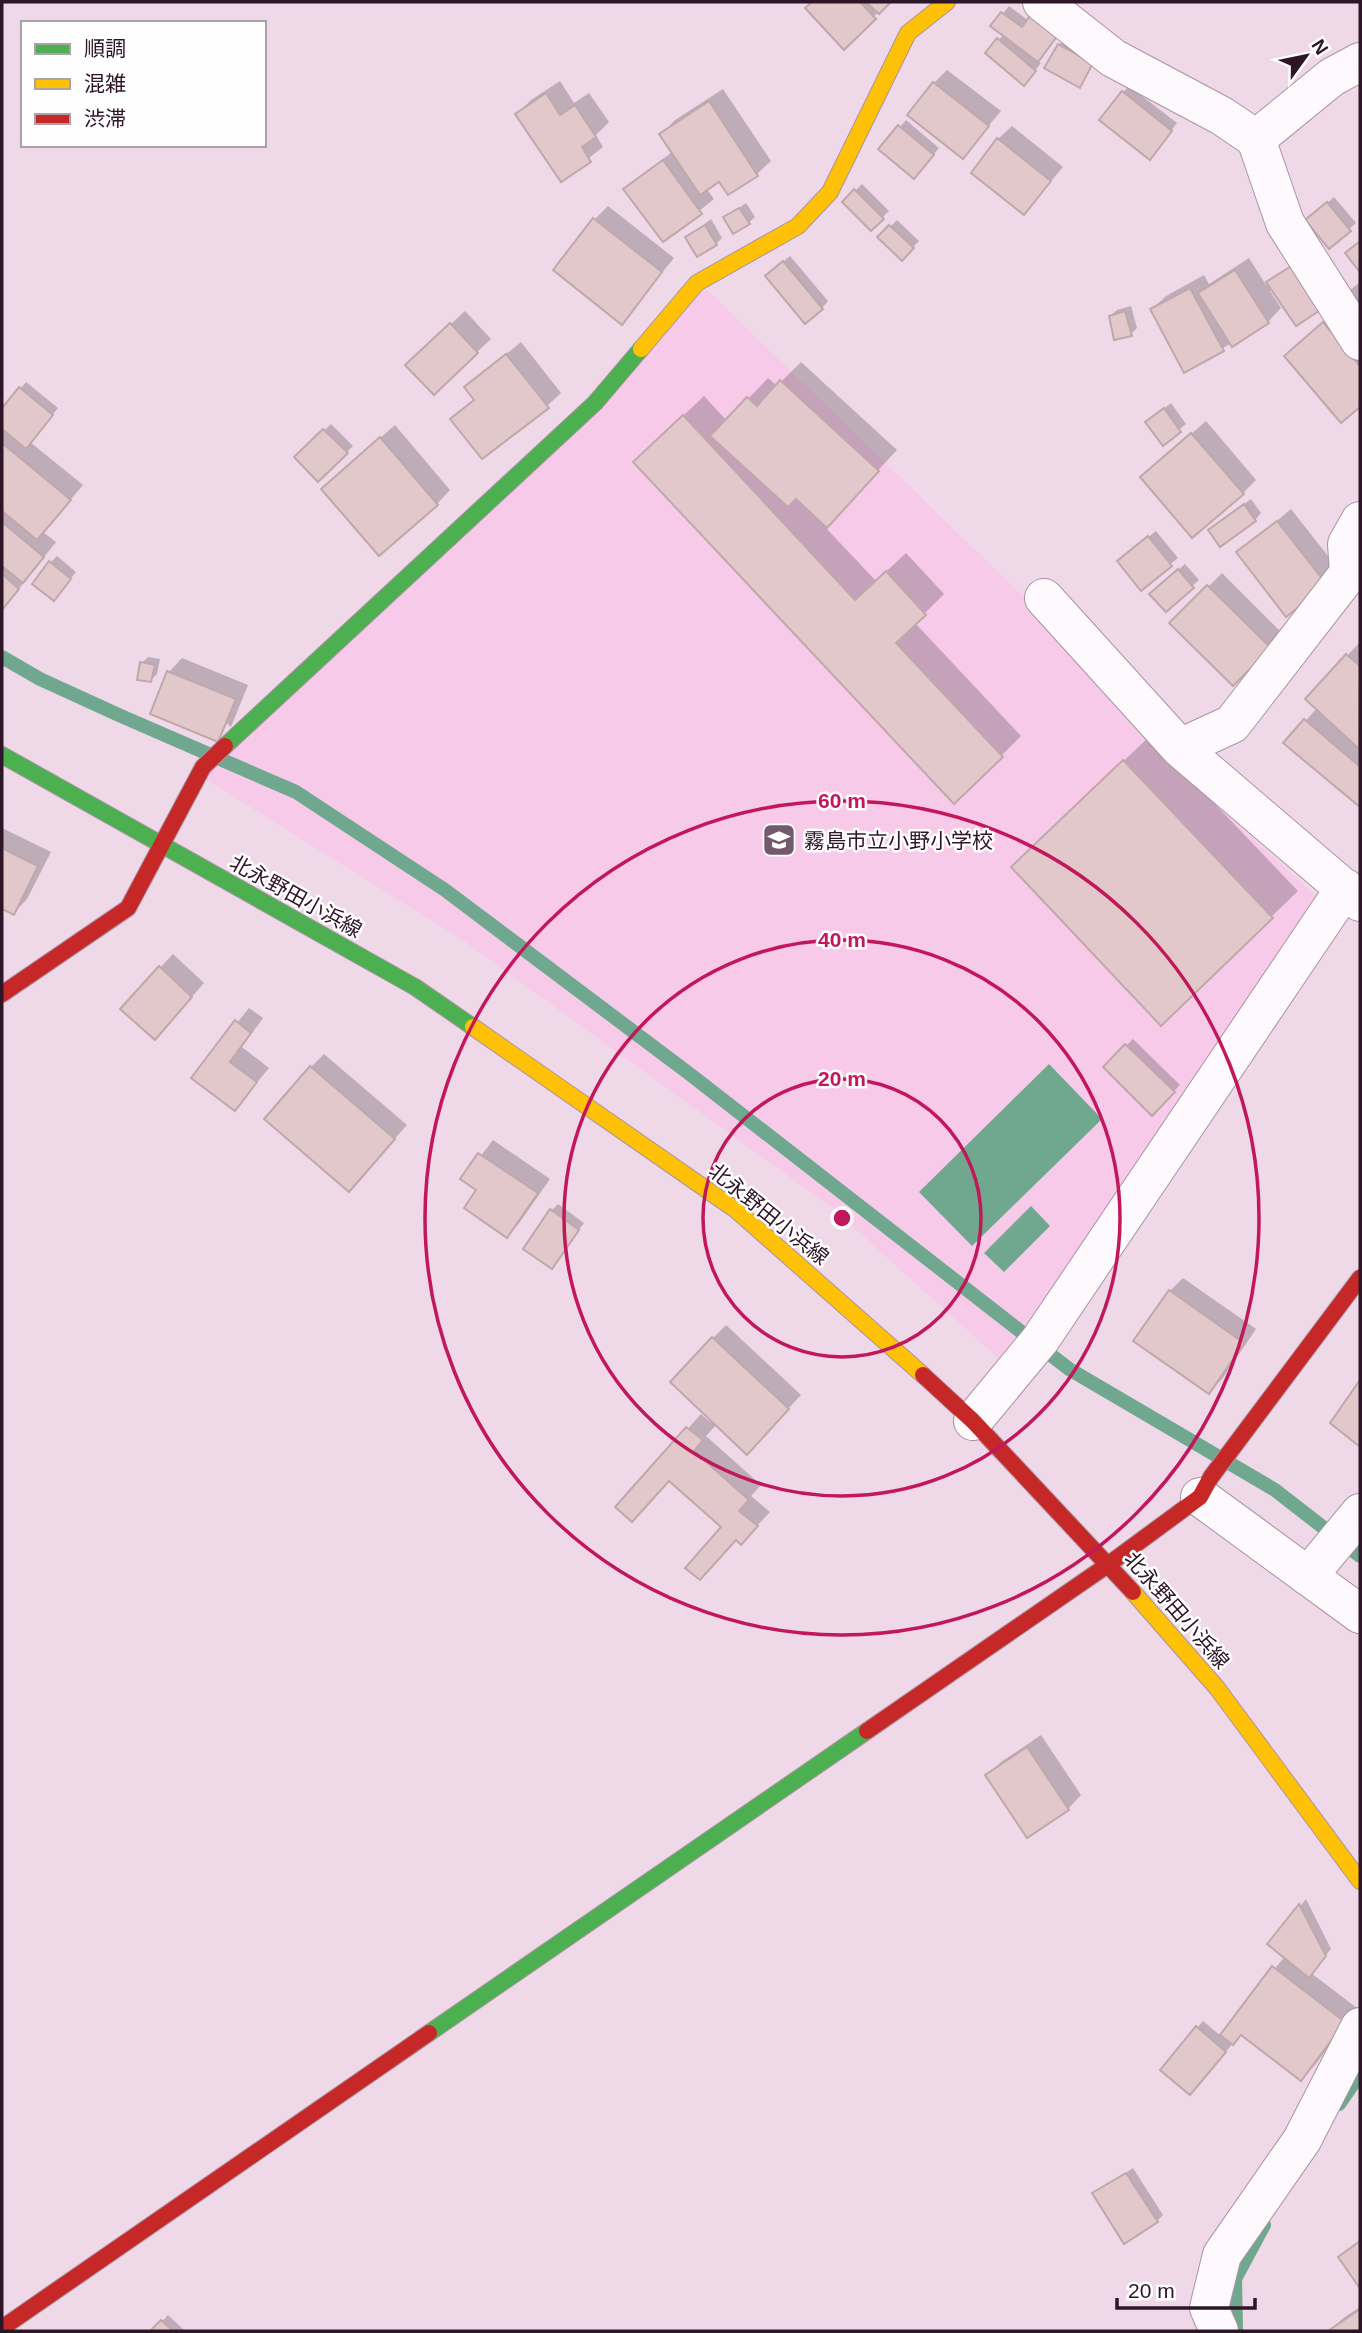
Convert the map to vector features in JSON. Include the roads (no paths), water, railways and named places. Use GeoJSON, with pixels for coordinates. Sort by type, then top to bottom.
{"type":"FeatureCollection","features":[{"type":"Feature","properties":{"kind":"street"},"geometry":{"type":"LineString","coordinates":[[2,994],[128,908],[203,767],[595,402],[697,283],[798,226],[830,192],[908,33],[947,2]]}},
{"type":"Feature","properties":{"kind":"street"},"geometry":{"type":"LineString","coordinates":[[1042,2],[1113,58],[1222,116],[1256,139],[1285,223],[1360,341]]}},
{"type":"Feature","properties":{"kind":"street"},"geometry":{"type":"LineString","coordinates":[[1256,139],[1332,77],[1360,62]]}},
{"type":"Feature","properties":{"kind":"street"},"geometry":{"type":"LineString","coordinates":[[1180,748],[1232,723],[1355,575],[1347,544],[1360,521]]}},
{"type":"Feature","properties":{"kind":"street"},"geometry":{"type":"LineString","coordinates":[[972,1421],[1016,1372],[1040,1340],[1353,895],[1180,748],[1044,598]]}},
{"type":"Feature","properties":{"kind":"street","name":"北永野田小浜線"},"geometry":{"type":"LineString","coordinates":[[2,755],[415,987],[736,1210],[861,1317],[972,1421],[1109,1564],[1217,1688],[1360,1881]]}},
{"type":"Feature","properties":{"kind":"street"},"geometry":{"type":"LineString","coordinates":[[2,2328],[1109,1564],[1206,1487],[1360,1278]]}},
{"type":"Feature","properties":{"kind":"street"},"geometry":{"type":"LineString","coordinates":[[1206,1487],[1314,1568],[1360,1614]]}},
{"type":"Feature","properties":{"kind":"street"},"geometry":{"type":"LineString","coordinates":[[1314,1568],[1359,1514]]}},
{"type":"Feature","properties":{"kind":"street"},"geometry":{"type":"LineString","coordinates":[[1219,2331],[1209,2308],[1222,2255],[1302,2140],[1360,2027]]}},
{"type":"Feature","properties":{"kind":"waterway"},"geometry":{"type":"LineString","coordinates":[[2,657],[40,679],[296,792],[445,890],[691,1075],[1069,1369],[1275,1490],[1360,1556]]}},
{"type":"Feature","properties":{"kind":"waterway"},"geometry":{"type":"LineString","coordinates":[[1339,2104],[1360,2074]]}},
{"type":"Feature","properties":{"kind":"waterway"},"geometry":{"type":"LineString","coordinates":[[1236,2331],[1235,2279],[1264,2225]]}},
{"type":"Feature","properties":{"kind":"place","name":"霧島市立小野小学校"},"geometry":{"type":"Point","coordinates":[779,840]}}]}
